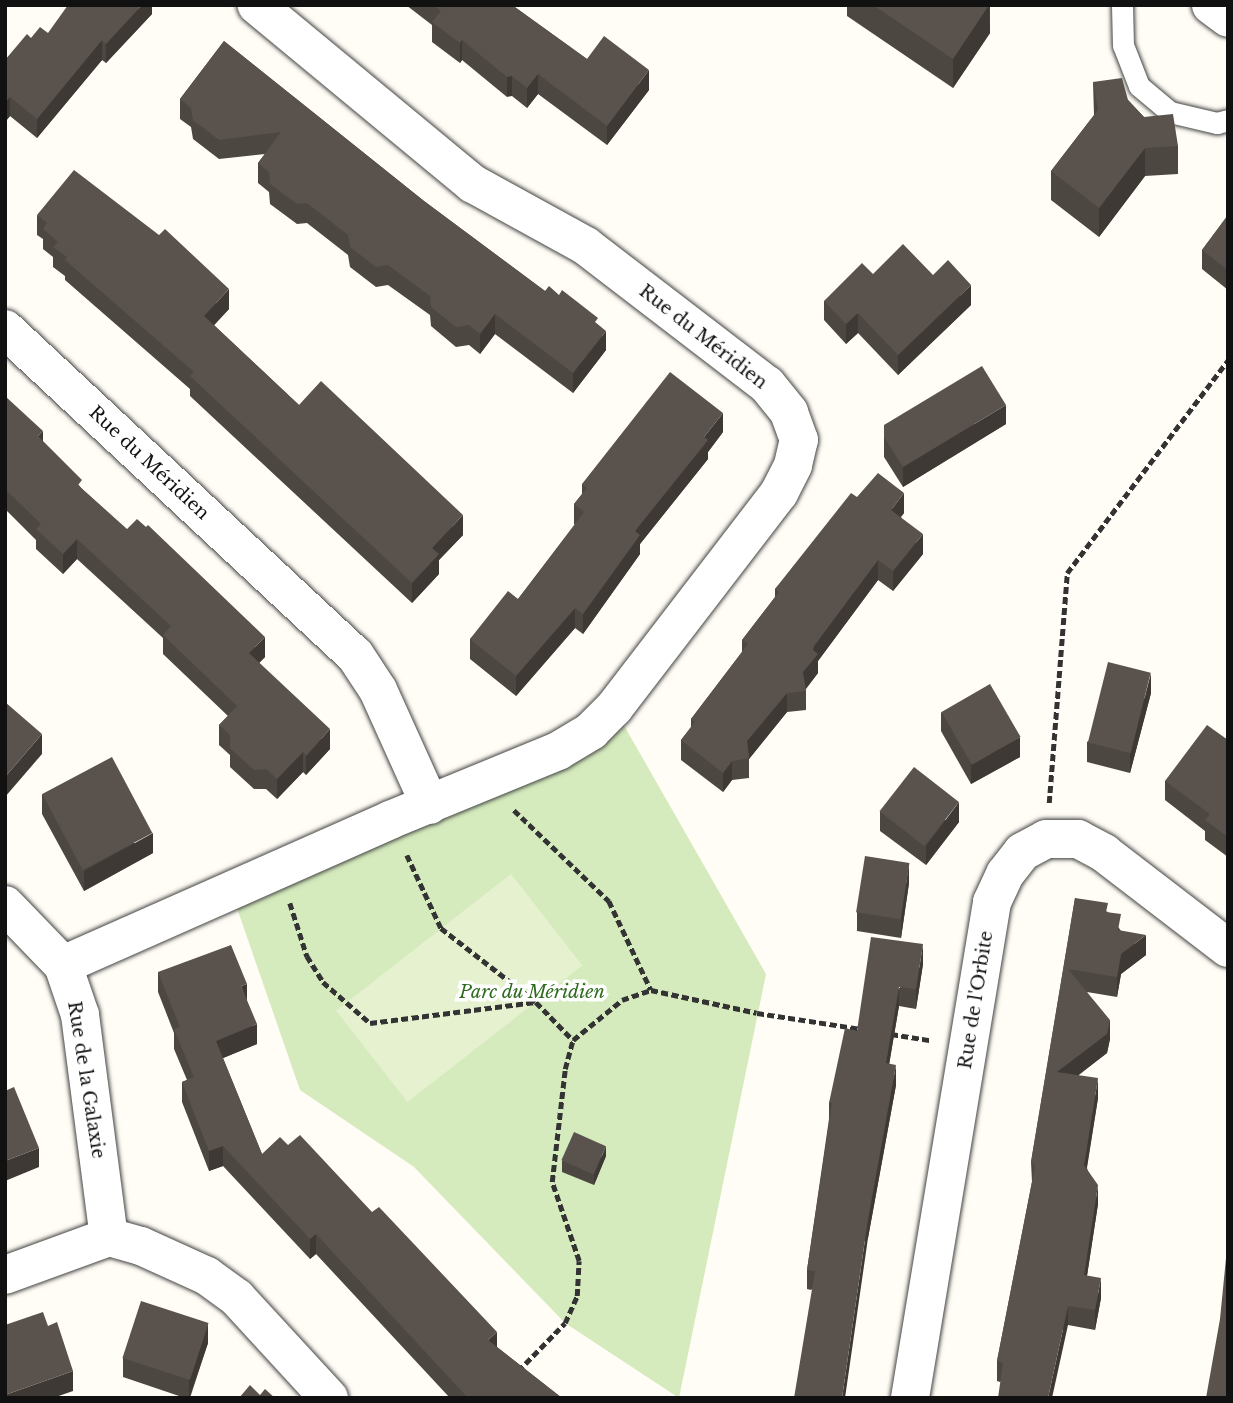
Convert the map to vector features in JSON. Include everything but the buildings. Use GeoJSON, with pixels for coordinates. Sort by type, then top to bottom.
{"type":"FeatureCollection","features":[{"type":"Feature","properties":{"kind":"street","name":"Rue du Méridien"},"geometry":{"type":"LineString","coordinates":[[63,965],[390,820],[558,751],[591,731],[614,708],[779,493],[793,465],[799,440],[789,412],[767,385],[586,246],[473,184],[257,5]]}},
{"type":"Feature","properties":{"kind":"street"},"geometry":{"type":"LineString","coordinates":[[1211,5],[1228,18]]}},
{"type":"Feature","properties":{"kind":"street","name":"Rue du Méridien"},"geometry":{"type":"LineString","coordinates":[[5,329],[355,655],[378,690],[430,805]]}},
{"type":"Feature","properties":{"kind":"street"},"geometry":{"type":"LineString","coordinates":[[1046,839],[1078,839],[1104,853],[1228,948]]}},
{"type":"Feature","properties":{"kind":"street","name":"Rue de l'Orbite"},"geometry":{"type":"LineString","coordinates":[[910,1398],[992,902],[1005,874],[1021,852],[1046,839]]}},
{"type":"Feature","properties":{"kind":"street","name":"Rue de la Galaxie"},"geometry":{"type":"LineString","coordinates":[[5,905],[63,965],[80,1015],[109,1237]]}},
{"type":"Feature","properties":{"kind":"street"},"geometry":{"type":"LineString","coordinates":[[5,1275],[109,1237],[141,1247],[207,1276],[237,1298],[329,1398]]}},
{"type":"Feature","properties":{"kind":"lane"},"geometry":{"type":"LineString","coordinates":[[1122,5],[1123,45],[1139,86],[1170,112],[1217,123],[1228,120]]}},
{"type":"Feature","properties":{"kind":"path"},"geometry":{"type":"LineString","coordinates":[[1046,839],[1067,573],[1228,360]]}},
{"type":"Feature","properties":{"kind":"path"},"geometry":{"type":"LineString","coordinates":[[485,782],[609,901],[650,990]]}},
{"type":"Feature","properties":{"kind":"path"},"geometry":{"type":"LineString","coordinates":[[390,820],[441,929],[536,1002],[573,1040]]}},
{"type":"Feature","properties":{"kind":"path"},"geometry":{"type":"LineString","coordinates":[[279,869],[307,956],[323,982],[370,1023],[536,1002]]}},
{"type":"Feature","properties":{"kind":"path"},"geometry":{"type":"LineString","coordinates":[[510,1379],[565,1322],[577,1296],[579,1261],[552,1182],[565,1069],[573,1040],[622,1000],[650,990],[757,1013],[863,1029]]}},
{"type":"Feature","properties":{"kind":"path"},"geometry":{"type":"LineString","coordinates":[[890,1034],[969,1046]]}},
{"type":"Feature","properties":{"kind":"green space","name":"Parc du Méridien"},"geometry":{"type":"Polygon","coordinates":[[[614,708],[766,974],[679,1398],[565,1323],[414,1167],[300,1090],[231,891],[614,708]]]}},
{"type":"Feature","properties":{"kind":"green space"},"geometry":{"type":"Polygon","coordinates":[[[511,874],[582,965],[407,1102],[336,1011],[511,874]]]}}]}
